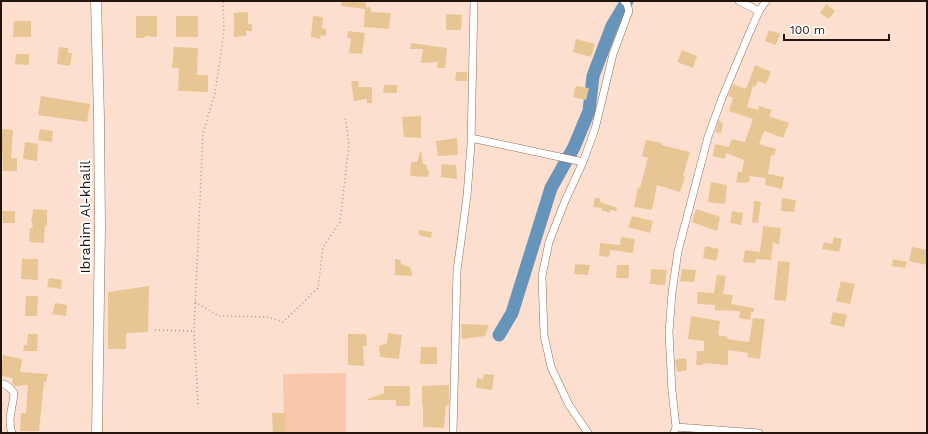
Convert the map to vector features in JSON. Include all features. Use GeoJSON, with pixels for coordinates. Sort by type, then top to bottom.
{"type":"FeatureCollection","features":[{"type":"Feature","properties":{"kind":"street","name":"Ibrahim Al-khalil"},"geometry":{"type":"LineString","coordinates":[[96,1],[100,227],[97,433]]}},
{"type":"Feature","properties":{"kind":"street"},"geometry":{"type":"LineString","coordinates":[[453,433],[456,270],[467,196],[471,138],[474,1]]}},
{"type":"Feature","properties":{"kind":"street"},"geometry":{"type":"LineString","coordinates":[[739,1],[759,11]]}},
{"type":"Feature","properties":{"kind":"street"},"geometry":{"type":"LineString","coordinates":[[759,433],[675,430],[669,332],[672,293],[678,251],[708,137],[722,98],[759,11],[766,1]]}},
{"type":"Feature","properties":{"kind":"street"},"geometry":{"type":"LineString","coordinates":[[588,433],[569,405],[551,367],[544,335],[542,283],[545,259],[550,242],[565,201],[583,162],[595,129],[613,54],[629,11],[627,2]]}},
{"type":"Feature","properties":{"kind":"street"},"geometry":{"type":"LineString","coordinates":[[471,138],[583,162]]}},
{"type":"Feature","properties":{"kind":"street"},"geometry":{"type":"LineString","coordinates":[[4,384],[10,388],[14,394],[10,418],[12,433]]}},
{"type":"Feature","properties":{"kind":"path"},"geometry":{"type":"LineString","coordinates":[[198,404],[194,331],[203,133],[216,86],[224,32],[223,1]]}},
{"type":"Feature","properties":{"kind":"path"},"geometry":{"type":"LineString","coordinates":[[195,302],[218,316],[268,317],[283,322],[318,288],[323,247],[340,222],[349,144],[345,116]]}},
{"type":"Feature","properties":{"kind":"path"},"geometry":{"type":"LineString","coordinates":[[155,330],[194,331]]}},
{"type":"Feature","properties":{"kind":"shaded area"},"geometry":{"type":"Polygon","coordinates":[[[346,373],[346,433],[284,433],[283,374],[346,373]]]}},
{"type":"Feature","properties":{"kind":"building"},"geometry":{"type":"Polygon","coordinates":[[[342,1],[366,1],[366,7],[370,7],[371,12],[391,13],[389,29],[364,27],[365,9],[341,6],[342,1]]]}},
{"type":"Feature","properties":{"kind":"building"},"geometry":{"type":"Polygon","coordinates":[[[826,4],[835,11],[829,19],[820,13],[826,4]]]}},
{"type":"Feature","properties":{"kind":"building"},"geometry":{"type":"Polygon","coordinates":[[[248,12],[248,24],[252,24],[252,31],[246,31],[246,36],[234,37],[234,13],[248,12]]]}},
{"type":"Feature","properties":{"kind":"building"},"geometry":{"type":"Polygon","coordinates":[[[446,14],[462,15],[461,30],[446,30],[446,14]]]}},
{"type":"Feature","properties":{"kind":"building"},"geometry":{"type":"Polygon","coordinates":[[[136,16],[157,16],[157,37],[145,36],[145,38],[136,38],[136,16]]]}},
{"type":"Feature","properties":{"kind":"building"},"geometry":{"type":"Polygon","coordinates":[[[176,16],[198,16],[198,37],[176,37],[176,16]]]}},
{"type":"Feature","properties":{"kind":"building"},"geometry":{"type":"Polygon","coordinates":[[[313,16],[323,17],[322,28],[326,29],[326,36],[321,35],[320,39],[311,37],[313,16]]]}},
{"type":"Feature","properties":{"kind":"building"},"geometry":{"type":"Polygon","coordinates":[[[14,21],[31,21],[31,37],[13,37],[14,21]]]}},
{"type":"Feature","properties":{"kind":"building"},"geometry":{"type":"Polygon","coordinates":[[[769,30],[780,34],[776,45],[765,41],[769,30]]]}},
{"type":"Feature","properties":{"kind":"building"},"geometry":{"type":"Polygon","coordinates":[[[348,31],[365,33],[362,54],[349,53],[351,39],[347,37],[348,31]]]}},
{"type":"Feature","properties":{"kind":"building"},"geometry":{"type":"Polygon","coordinates":[[[576,39],[595,44],[591,57],[573,52],[576,39]]]}},
{"type":"Feature","properties":{"kind":"building"},"geometry":{"type":"Polygon","coordinates":[[[411,43],[447,48],[445,68],[437,68],[438,62],[421,63],[423,49],[410,49],[411,43]]]}},
{"type":"Feature","properties":{"kind":"building"},"geometry":{"type":"Polygon","coordinates":[[[59,47],[68,48],[68,53],[72,53],[70,66],[57,64],[59,47]]]}},
{"type":"Feature","properties":{"kind":"building"},"geometry":{"type":"Polygon","coordinates":[[[174,47],[198,48],[197,75],[208,75],[208,92],[178,91],[179,68],[172,68],[174,47]]]}},
{"type":"Feature","properties":{"kind":"building"},"geometry":{"type":"Polygon","coordinates":[[[682,50],[697,56],[693,68],[677,62],[682,50]]]}},
{"type":"Feature","properties":{"kind":"building"},"geometry":{"type":"Polygon","coordinates":[[[16,54],[29,54],[29,65],[15,64],[16,54]]]}},
{"type":"Feature","properties":{"kind":"building"},"geometry":{"type":"Polygon","coordinates":[[[755,65],[771,72],[766,84],[758,81],[755,87],[753,86],[747,107],[758,110],[759,106],[772,110],[769,116],[789,123],[783,138],[765,131],[759,144],[776,149],[774,156],[771,155],[768,174],[784,177],[782,189],[765,185],[766,178],[750,176],[749,182],[747,183],[736,182],[738,172],[742,172],[744,160],[726,153],[725,159],[713,156],[715,144],[729,147],[732,139],[745,142],[753,119],[729,111],[733,98],[728,96],[733,84],[745,89],[747,87],[755,65]]]}},
{"type":"Feature","properties":{"kind":"building"},"geometry":{"type":"Polygon","coordinates":[[[456,72],[467,72],[467,81],[455,81],[456,72]]]}},
{"type":"Feature","properties":{"kind":"building"},"geometry":{"type":"Polygon","coordinates":[[[351,81],[358,81],[359,87],[372,87],[372,103],[367,103],[367,99],[354,101],[351,81]]]}},
{"type":"Feature","properties":{"kind":"building"},"geometry":{"type":"Polygon","coordinates":[[[384,85],[397,85],[397,93],[383,93],[384,85]]]}},
{"type":"Feature","properties":{"kind":"building"},"geometry":{"type":"Polygon","coordinates":[[[576,86],[589,88],[586,100],[573,97],[576,86]]]}},
{"type":"Feature","properties":{"kind":"building"},"geometry":{"type":"Polygon","coordinates":[[[41,96],[90,104],[87,122],[38,115],[41,96]]]}},
{"type":"Feature","properties":{"kind":"building"},"geometry":{"type":"Polygon","coordinates":[[[421,116],[421,138],[404,137],[402,117],[421,116]]]}},
{"type":"Feature","properties":{"kind":"building"},"geometry":{"type":"Polygon","coordinates":[[[719,120],[723,124],[721,133],[715,132],[719,120]]]}},
{"type":"Feature","properties":{"kind":"building"},"geometry":{"type":"Polygon","coordinates":[[[1,129],[13,130],[11,158],[17,158],[17,171],[3,171],[1,129]]]}},
{"type":"Feature","properties":{"kind":"building"},"geometry":{"type":"Polygon","coordinates":[[[40,129],[53,131],[52,142],[38,140],[40,129]]]}},
{"type":"Feature","properties":{"kind":"building"},"geometry":{"type":"Polygon","coordinates":[[[457,138],[458,155],[438,156],[436,141],[457,138]]]}},
{"type":"Feature","properties":{"kind":"building"},"geometry":{"type":"Polygon","coordinates":[[[646,140],[662,143],[662,145],[690,152],[683,176],[685,177],[680,192],[657,185],[652,210],[634,207],[638,187],[640,188],[648,158],[642,156],[646,140]]]}},
{"type":"Feature","properties":{"kind":"building"},"geometry":{"type":"Polygon","coordinates":[[[25,142],[38,144],[37,161],[23,159],[25,142]]]}},
{"type":"Feature","properties":{"kind":"building"},"geometry":{"type":"Polygon","coordinates":[[[421,150],[423,164],[427,165],[427,170],[429,170],[428,177],[410,176],[411,162],[417,162],[421,150]]]}},
{"type":"Feature","properties":{"kind":"building"},"geometry":{"type":"Polygon","coordinates":[[[442,164],[456,165],[457,179],[441,177],[442,164]]]}},
{"type":"Feature","properties":{"kind":"building"},"geometry":{"type":"Polygon","coordinates":[[[711,182],[727,185],[725,204],[708,202],[711,182]]]}},
{"type":"Feature","properties":{"kind":"building"},"geometry":{"type":"Polygon","coordinates":[[[595,198],[600,198],[600,202],[617,208],[616,211],[610,210],[610,213],[601,210],[602,208],[593,207],[595,198]]]}},
{"type":"Feature","properties":{"kind":"building"},"geometry":{"type":"Polygon","coordinates":[[[782,198],[796,200],[794,212],[781,211],[782,198]]]}},
{"type":"Feature","properties":{"kind":"building"},"geometry":{"type":"Polygon","coordinates":[[[754,201],[761,202],[758,223],[752,222],[754,201]]]}},
{"type":"Feature","properties":{"kind":"building"},"geometry":{"type":"Polygon","coordinates":[[[33,209],[47,210],[47,226],[45,225],[44,243],[29,242],[30,228],[33,228],[31,219],[33,209]]]}},
{"type":"Feature","properties":{"kind":"building"},"geometry":{"type":"Polygon","coordinates":[[[696,209],[720,217],[717,231],[692,222],[696,209]]]}},
{"type":"Feature","properties":{"kind":"building"},"geometry":{"type":"Polygon","coordinates":[[[2,211],[15,211],[15,223],[3,223],[2,211]]]}},
{"type":"Feature","properties":{"kind":"building"},"geometry":{"type":"Polygon","coordinates":[[[732,211],[743,213],[741,225],[730,223],[732,211]]]}},
{"type":"Feature","properties":{"kind":"building"},"geometry":{"type":"Polygon","coordinates":[[[632,216],[653,221],[650,233],[628,227],[632,216]]]}},
{"type":"Feature","properties":{"kind":"building"},"geometry":{"type":"Polygon","coordinates":[[[763,226],[781,228],[779,244],[773,243],[771,260],[756,259],[755,263],[743,262],[745,250],[760,252],[763,226]]]}},
{"type":"Feature","properties":{"kind":"building"},"geometry":{"type":"Polygon","coordinates":[[[419,230],[432,232],[431,238],[418,235],[419,230]]]}},
{"type":"Feature","properties":{"kind":"building"},"geometry":{"type":"Polygon","coordinates":[[[621,237],[635,239],[633,253],[610,250],[609,257],[599,256],[600,243],[620,245],[621,237]]]}},
{"type":"Feature","properties":{"kind":"building"},"geometry":{"type":"Polygon","coordinates":[[[834,237],[842,239],[839,252],[822,249],[824,242],[832,244],[834,237]]]}},
{"type":"Feature","properties":{"kind":"building"},"geometry":{"type":"Polygon","coordinates":[[[705,246],[719,249],[716,261],[703,258],[705,246]]]}},
{"type":"Feature","properties":{"kind":"building"},"geometry":{"type":"Polygon","coordinates":[[[912,247],[927,250],[927,265],[909,261],[912,247]]]}},
{"type":"Feature","properties":{"kind":"building"},"geometry":{"type":"Polygon","coordinates":[[[22,259],[38,259],[38,280],[21,279],[22,259]]]}},
{"type":"Feature","properties":{"kind":"building"},"geometry":{"type":"Polygon","coordinates":[[[395,259],[401,260],[400,263],[411,268],[412,276],[395,275],[395,259]]]}},
{"type":"Feature","properties":{"kind":"building"},"geometry":{"type":"Polygon","coordinates":[[[893,259],[907,262],[905,268],[892,266],[893,259]]]}},
{"type":"Feature","properties":{"kind":"building"},"geometry":{"type":"Polygon","coordinates":[[[778,261],[790,262],[786,301],[774,300],[778,261]]]}},
{"type":"Feature","properties":{"kind":"building"},"geometry":{"type":"Polygon","coordinates":[[[575,264],[590,265],[588,275],[574,274],[575,264]]]}},
{"type":"Feature","properties":{"kind":"building"},"geometry":{"type":"Polygon","coordinates":[[[617,265],[629,265],[629,278],[616,278],[617,265]]]}},
{"type":"Feature","properties":{"kind":"building"},"geometry":{"type":"Polygon","coordinates":[[[651,269],[667,270],[665,285],[650,284],[651,269]]]}},
{"type":"Feature","properties":{"kind":"building"},"geometry":{"type":"Polygon","coordinates":[[[682,269],[696,270],[694,282],[680,281],[682,269]]]}},
{"type":"Feature","properties":{"kind":"building"},"geometry":{"type":"Polygon","coordinates":[[[717,275],[726,276],[723,294],[733,295],[731,304],[754,308],[754,312],[751,312],[750,320],[739,318],[740,311],[715,310],[715,305],[697,304],[698,292],[714,293],[717,275]]]}},
{"type":"Feature","properties":{"kind":"building"},"geometry":{"type":"Polygon","coordinates":[[[49,278],[62,280],[61,289],[47,287],[49,278]]]}},
{"type":"Feature","properties":{"kind":"building"},"geometry":{"type":"Polygon","coordinates":[[[841,281],[855,284],[850,304],[836,301],[841,281]]]}},
{"type":"Feature","properties":{"kind":"building"},"geometry":{"type":"Polygon","coordinates":[[[149,286],[148,332],[126,333],[126,349],[108,349],[108,292],[149,286]]]}},
{"type":"Feature","properties":{"kind":"building"},"geometry":{"type":"Polygon","coordinates":[[[26,296],[38,296],[37,316],[25,316],[26,296]]]}},
{"type":"Feature","properties":{"kind":"building"},"geometry":{"type":"Polygon","coordinates":[[[55,303],[67,305],[66,316],[52,314],[55,303]]]}},
{"type":"Feature","properties":{"kind":"building"},"geometry":{"type":"Polygon","coordinates":[[[833,312],[847,315],[844,327],[830,324],[833,312]]]}},
{"type":"Feature","properties":{"kind":"building"},"geometry":{"type":"Polygon","coordinates":[[[691,316],[720,321],[718,335],[728,337],[727,339],[749,342],[753,318],[765,319],[760,359],[747,357],[748,353],[728,350],[728,365],[703,363],[703,365],[696,365],[697,351],[704,351],[704,341],[688,339],[691,316]]]}},
{"type":"Feature","properties":{"kind":"building"},"geometry":{"type":"Polygon","coordinates":[[[461,324],[489,325],[485,336],[462,339],[461,324]]]}},
{"type":"Feature","properties":{"kind":"building"},"geometry":{"type":"Polygon","coordinates":[[[388,333],[402,335],[399,359],[380,357],[379,346],[387,343],[388,333]]]}},
{"type":"Feature","properties":{"kind":"building"},"geometry":{"type":"Polygon","coordinates":[[[28,334],[38,334],[37,351],[23,351],[24,345],[27,345],[28,334]]]}},
{"type":"Feature","properties":{"kind":"building"},"geometry":{"type":"Polygon","coordinates":[[[348,334],[366,334],[367,346],[363,346],[364,366],[348,365],[348,334]]]}},
{"type":"Feature","properties":{"kind":"building"},"geometry":{"type":"Polygon","coordinates":[[[421,347],[437,347],[437,364],[420,364],[421,347]]]}},
{"type":"Feature","properties":{"kind":"building"},"geometry":{"type":"Polygon","coordinates":[[[3,355],[22,359],[20,372],[48,374],[46,382],[44,382],[39,431],[20,431],[21,413],[26,413],[28,385],[15,386],[12,383],[13,378],[1,376],[3,355]]]}},
{"type":"Feature","properties":{"kind":"building"},"geometry":{"type":"Polygon","coordinates":[[[686,358],[687,370],[677,372],[675,360],[686,358]]]}},
{"type":"Feature","properties":{"kind":"building"},"geometry":{"type":"Polygon","coordinates":[[[484,374],[494,375],[492,390],[476,388],[477,378],[483,379],[484,374]]]}},
{"type":"Feature","properties":{"kind":"building"},"geometry":{"type":"Polygon","coordinates":[[[449,385],[449,405],[446,405],[444,428],[423,427],[422,386],[449,385]]]}},
{"type":"Feature","properties":{"kind":"building"},"geometry":{"type":"Polygon","coordinates":[[[384,386],[410,386],[410,406],[396,406],[396,400],[368,400],[384,393],[384,386]]]}},
{"type":"Feature","properties":{"kind":"building"},"geometry":{"type":"Polygon","coordinates":[[[272,413],[285,413],[286,433],[273,433],[272,413]]]}},
{"type":"Feature","properties":{"kind":"waterway"},"geometry":{"type":"LineString","coordinates":[[499,335],[512,313],[551,188],[574,147],[589,111],[593,76],[612,26],[627,1]]}}]}
